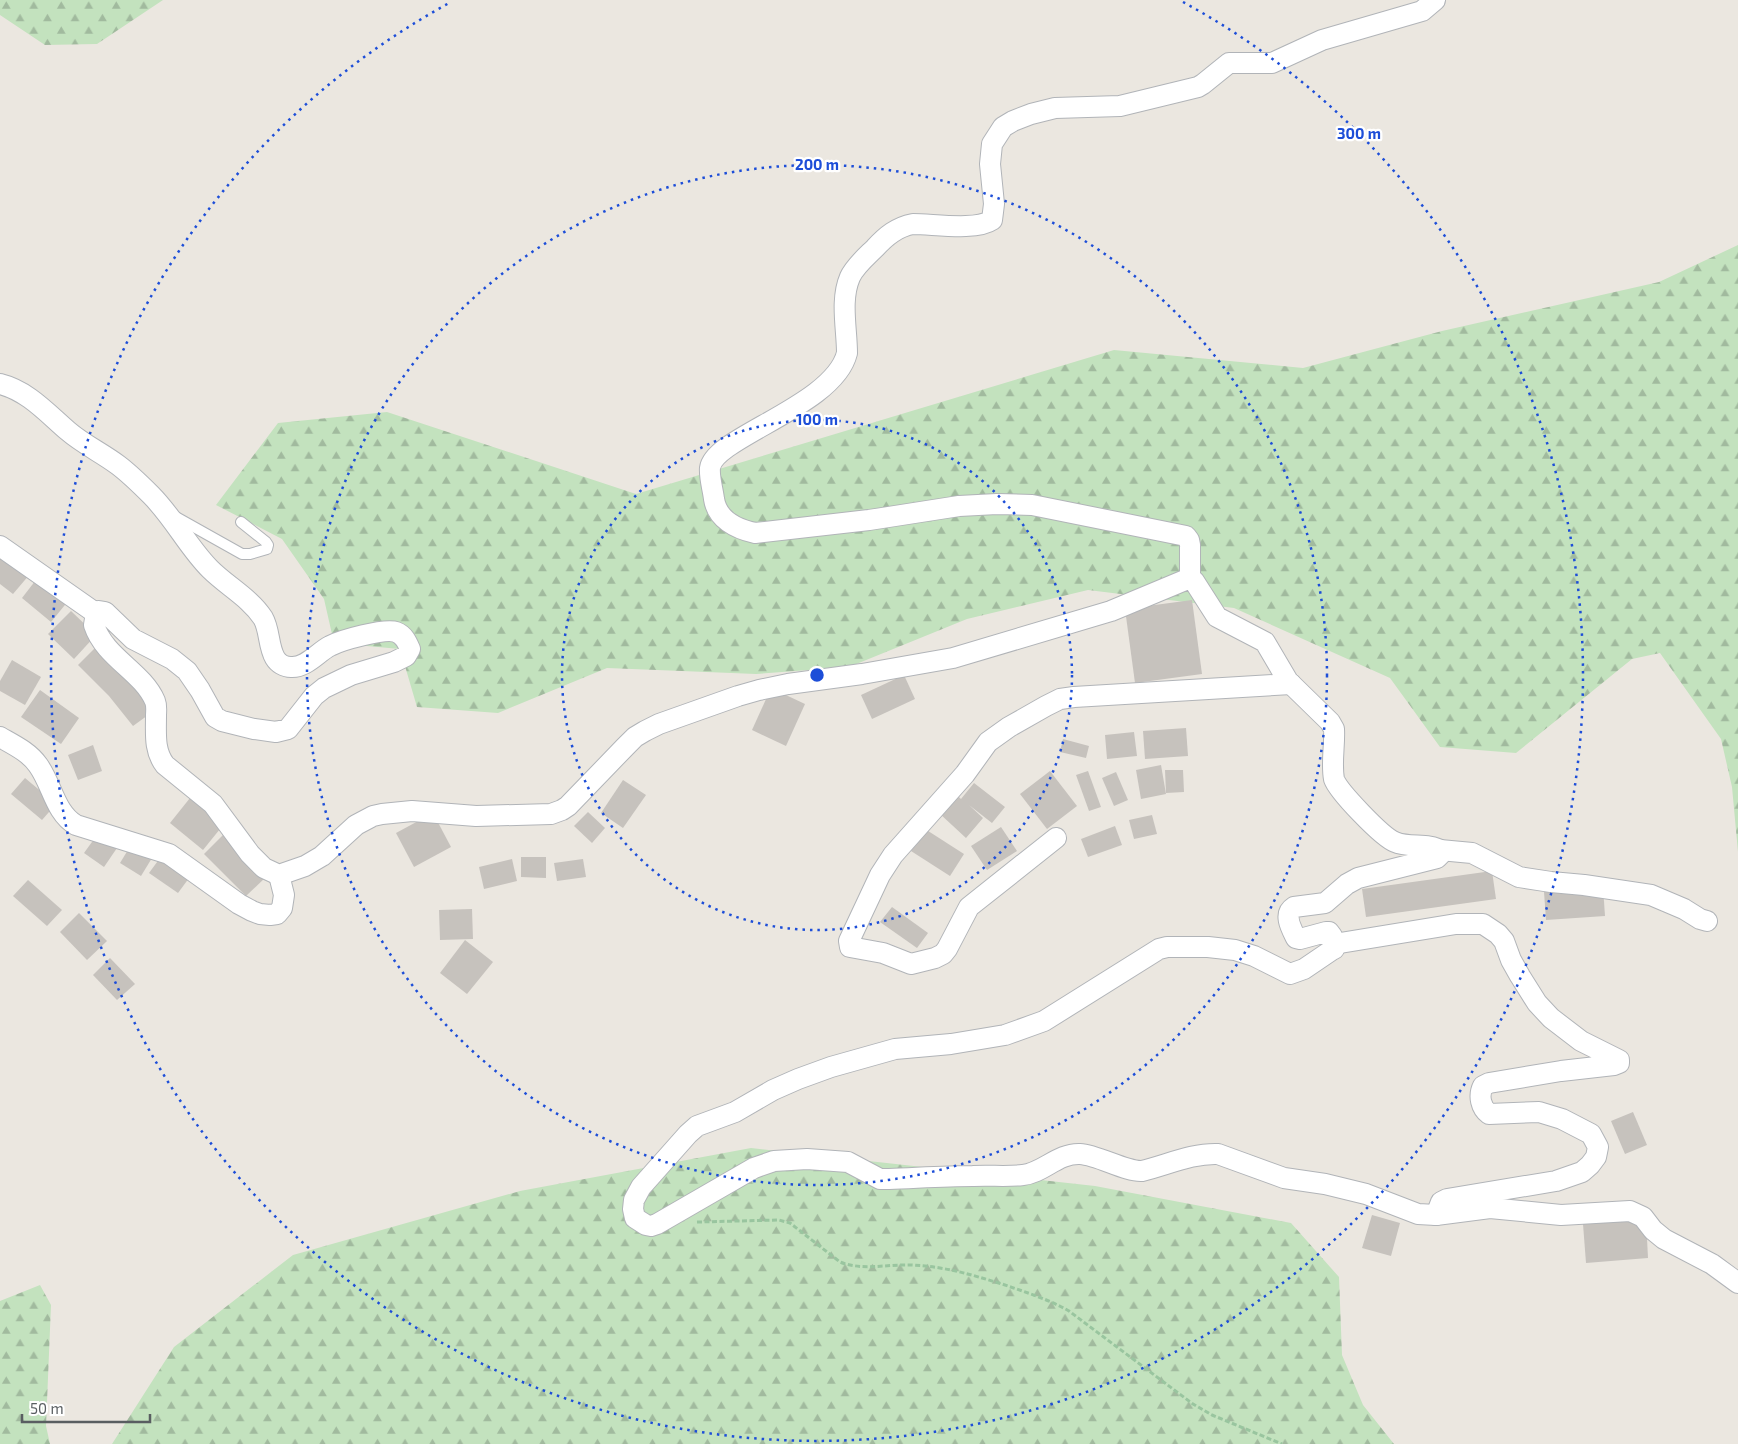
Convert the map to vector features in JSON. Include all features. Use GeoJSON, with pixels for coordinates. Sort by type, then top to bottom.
{"type":"FeatureCollection","features":[{"type":"Feature","properties":{"kind":"street"},"geometry":{"type":"LineString","coordinates":[[1434,0],[1422,11],[1322,40],[1272,64],[1229,63],[1198,86],[1120,106],[1055,108],[1031,114],[1003,127],[992,144],[990,164],[994,204],[992,220],[986,224],[971,226],[913,224],[892,232],[881,241],[851,276],[845,300],[847,353],[845,361],[838,372],[823,388],[784,415],[734,443],[717,456],[710,469],[715,503],[721,515],[730,524],[755,533],[869,520],[959,506],[997,504],[1032,505],[1186,536],[1190,545],[1190,578],[1194,581],[1217,617],[1265,642],[1283,674],[1291,684],[1332,725],[1334,733],[1335,780],[1375,828],[1394,842],[1472,853],[1520,877],[1551,882],[1584,884],[1651,895],[1672,903],[1707,921]]}},
{"type":"Feature","properties":{"kind":"street"},"geometry":{"type":"LineString","coordinates":[[0,384],[23,394],[38,404],[69,432],[132,477],[167,511],[210,569],[257,610],[266,624],[274,655],[280,663],[290,667],[296,666],[305,663],[330,646],[370,634],[392,632],[402,635],[406,640],[410,649],[408,654],[394,662],[351,675],[324,688],[314,696],[288,729],[276,732],[254,729],[222,720],[215,716],[193,679],[181,666],[133,639],[105,612],[99,611],[94,619],[94,625],[100,639],[116,658],[140,681],[155,701],[156,750],[161,760],[213,804],[253,857],[264,868],[279,875],[305,866],[322,856],[356,825],[368,818],[382,814],[412,811],[493,816],[551,814],[558,812],[568,806],[635,737],[659,724],[738,696],[788,684],[862,674],[953,658],[1111,611],[1190,578]]}},
{"type":"Feature","properties":{"kind":"street"},"geometry":{"type":"LineString","coordinates":[[0,546],[97,614]]}},
{"type":"Feature","properties":{"kind":"street"},"geometry":{"type":"LineString","coordinates":[[1056,838],[969,907],[943,954],[911,964],[883,953],[850,947],[849,941],[880,875],[893,855],[966,774],[988,742],[1009,727],[1060,699],[1291,684]]}},
{"type":"Feature","properties":{"kind":"street"},"geometry":{"type":"LineString","coordinates":[[0,737],[24,751],[37,763],[62,812],[76,825],[162,851],[239,904],[260,914],[277,914],[282,908],[284,896],[279,875]]}},
{"type":"Feature","properties":{"kind":"street"},"geometry":{"type":"LineString","coordinates":[[1440,850],[1441,854],[1437,858],[1358,878],[1347,884],[1324,903],[1294,906],[1289,911],[1288,919],[1296,938],[1300,939],[1330,932],[1334,948],[1304,969],[1290,974],[1254,956],[1229,949],[1167,947],[1159,949],[1044,1021],[1031,1026],[972,1041],[895,1049],[798,1078],[735,1112],[702,1124],[692,1130],[640,1187],[634,1200],[635,1218],[646,1225],[657,1224],[754,1168],[774,1161],[807,1159],[848,1162],[880,1179],[889,1179],[1023,1175],[1035,1172],[1064,1157],[1080,1154],[1137,1172],[1192,1156],[1218,1154],[1284,1178],[1325,1184],[1366,1194],[1418,1214],[1436,1215],[1490,1208],[1575,1216],[1630,1211],[1643,1216],[1656,1233],[1664,1239],[1712,1264],[1738,1283]]}},
{"type":"Feature","properties":{"kind":"street"},"geometry":{"type":"LineString","coordinates":[[1334,944],[1456,924],[1483,924],[1498,934],[1504,942],[1520,976],[1550,1018],[1581,1041],[1619,1060],[1619,1063],[1614,1065],[1561,1071],[1489,1083],[1483,1086],[1480,1099],[1486,1112],[1489,1114],[1539,1112],[1562,1119],[1591,1134],[1598,1147],[1596,1157],[1582,1172],[1569,1177],[1539,1184],[1447,1199],[1441,1202],[1436,1215]]}},
{"type":"Feature","properties":{"kind":"lane"},"geometry":{"type":"LineString","coordinates":[[167,511],[242,554],[250,554],[267,549],[268,545],[266,542],[241,522]]}},
{"type":"Feature","properties":{"kind":"path"},"geometry":{"type":"LineString","coordinates":[[696,1222],[780,1220],[790,1222],[840,1262],[848,1265],[897,1264],[960,1270],[1052,1301],[1069,1311],[1193,1404],[1212,1415],[1282,1444]]}},
{"type":"Feature","properties":{"kind":"green space"},"geometry":{"type":"Polygon","coordinates":[[[0,0],[163,0],[97,44],[45,45],[0,15],[0,0]]]}},
{"type":"Feature","properties":{"kind":"green space"},"geometry":{"type":"Polygon","coordinates":[[[1738,245],[1738,852],[1732,787],[1721,739],[1660,653],[1632,659],[1516,753],[1440,747],[1390,678],[1234,608],[1088,590],[967,619],[849,667],[756,674],[607,668],[498,713],[417,707],[400,649],[334,643],[324,599],[282,539],[216,505],[278,423],[387,412],[636,494],[1114,350],[1303,368],[1442,331],[1659,282],[1738,245]]]}},
{"type":"Feature","properties":{"kind":"green space"},"geometry":{"type":"Polygon","coordinates":[[[751,1148],[1095,1186],[1291,1223],[1339,1277],[1342,1355],[1363,1405],[1394,1444],[112,1444],[174,1347],[293,1255],[520,1191],[751,1148]]]}},
{"type":"Feature","properties":{"kind":"green space"},"geometry":{"type":"Polygon","coordinates":[[[40,1285],[51,1305],[46,1426],[50,1444],[0,1444],[0,1301],[40,1285]]]}},
{"type":"Feature","properties":{"kind":"building"},"geometry":{"type":"Polygon","coordinates":[[[0,550],[30,574],[13,594],[0,584],[0,550]]]}},
{"type":"Feature","properties":{"kind":"building"},"geometry":{"type":"Polygon","coordinates":[[[39,576],[69,600],[51,622],[22,598],[39,576]]]}},
{"type":"Feature","properties":{"kind":"building"},"geometry":{"type":"Polygon","coordinates":[[[1192,600],[1202,674],[1135,683],[1125,609],[1192,600]]]}},
{"type":"Feature","properties":{"kind":"building"},"geometry":{"type":"Polygon","coordinates":[[[71,611],[96,635],[74,659],[48,634],[71,611]]]}},
{"type":"Feature","properties":{"kind":"building"},"geometry":{"type":"Polygon","coordinates":[[[98,645],[155,710],[133,726],[109,696],[78,665],[98,645]]]}},
{"type":"Feature","properties":{"kind":"building"},"geometry":{"type":"Polygon","coordinates":[[[12,660],[41,677],[25,705],[0,691],[0,681],[12,660]]]}},
{"type":"Feature","properties":{"kind":"building"},"geometry":{"type":"Polygon","coordinates":[[[904,675],[915,699],[872,719],[861,695],[904,675]]]}},
{"type":"Feature","properties":{"kind":"building"},"geometry":{"type":"Polygon","coordinates":[[[771,688],[805,704],[786,746],[752,730],[771,688]]]}},
{"type":"Feature","properties":{"kind":"building"},"geometry":{"type":"Polygon","coordinates":[[[40,690],[79,718],[61,744],[21,717],[40,690]]]}},
{"type":"Feature","properties":{"kind":"building"},"geometry":{"type":"Polygon","coordinates":[[[1186,728],[1188,756],[1145,759],[1143,731],[1186,728]]]}},
{"type":"Feature","properties":{"kind":"building"},"geometry":{"type":"Polygon","coordinates":[[[1134,732],[1137,756],[1107,759],[1105,735],[1134,732]]]}},
{"type":"Feature","properties":{"kind":"building"},"geometry":{"type":"Polygon","coordinates":[[[1063,739],[1089,746],[1086,758],[1060,752],[1063,739]]]}},
{"type":"Feature","properties":{"kind":"building"},"geometry":{"type":"Polygon","coordinates":[[[93,745],[102,771],[78,780],[68,755],[93,745]]]}},
{"type":"Feature","properties":{"kind":"building"},"geometry":{"type":"Polygon","coordinates":[[[1161,765],[1166,794],[1141,799],[1136,770],[1161,765]]]}},
{"type":"Feature","properties":{"kind":"building"},"geometry":{"type":"Polygon","coordinates":[[[1165,770],[1183,770],[1184,792],[1166,793],[1165,770]]]}},
{"type":"Feature","properties":{"kind":"building"},"geometry":{"type":"Polygon","coordinates":[[[1050,771],[1077,806],[1047,829],[1020,794],[1050,771]]]}},
{"type":"Feature","properties":{"kind":"building"},"geometry":{"type":"Polygon","coordinates":[[[1088,771],[1101,807],[1089,811],[1076,775],[1088,771]]]}},
{"type":"Feature","properties":{"kind":"building"},"geometry":{"type":"Polygon","coordinates":[[[1116,772],[1128,800],[1114,806],[1102,778],[1116,772]]]}},
{"type":"Feature","properties":{"kind":"building"},"geometry":{"type":"Polygon","coordinates":[[[25,778],[56,804],[42,820],[11,794],[25,778]]]}},
{"type":"Feature","properties":{"kind":"building"},"geometry":{"type":"Polygon","coordinates":[[[623,780],[646,795],[623,828],[601,813],[623,780]]]}},
{"type":"Feature","properties":{"kind":"building"},"geometry":{"type":"Polygon","coordinates":[[[974,783],[1005,807],[992,823],[969,805],[983,818],[966,838],[939,813],[956,794],[961,799],[974,783]]]}},
{"type":"Feature","properties":{"kind":"building"},"geometry":{"type":"Polygon","coordinates":[[[190,798],[224,824],[203,850],[170,823],[190,798]]]}},
{"type":"Feature","properties":{"kind":"building"},"geometry":{"type":"Polygon","coordinates":[[[588,812],[605,828],[592,843],[574,826],[588,812]]]}},
{"type":"Feature","properties":{"kind":"building"},"geometry":{"type":"Polygon","coordinates":[[[433,813],[451,847],[414,867],[396,833],[433,813]]]}},
{"type":"Feature","properties":{"kind":"building"},"geometry":{"type":"Polygon","coordinates":[[[1152,815],[1157,834],[1134,839],[1129,820],[1152,815]]]}},
{"type":"Feature","properties":{"kind":"building"},"geometry":{"type":"Polygon","coordinates":[[[1115,826],[1122,845],[1088,857],[1081,839],[1115,826]]]}},
{"type":"Feature","properties":{"kind":"building"},"geometry":{"type":"Polygon","coordinates":[[[1001,827],[1017,851],[987,870],[971,846],[1001,827]]]}},
{"type":"Feature","properties":{"kind":"building"},"geometry":{"type":"Polygon","coordinates":[[[925,829],[964,854],[950,876],[911,851],[925,829]]]}},
{"type":"Feature","properties":{"kind":"building"},"geometry":{"type":"Polygon","coordinates":[[[224,834],[267,876],[246,896],[204,854],[224,834]]]}},
{"type":"Feature","properties":{"kind":"building"},"geometry":{"type":"Polygon","coordinates":[[[97,835],[117,848],[104,867],[84,853],[97,835]]]}},
{"type":"Feature","properties":{"kind":"building"},"geometry":{"type":"Polygon","coordinates":[[[131,845],[152,858],[141,876],[120,863],[131,845]]]}},
{"type":"Feature","properties":{"kind":"building"},"geometry":{"type":"Polygon","coordinates":[[[163,854],[192,874],[178,893],[149,873],[163,854]]]}},
{"type":"Feature","properties":{"kind":"building"},"geometry":{"type":"Polygon","coordinates":[[[521,857],[546,857],[546,878],[521,877],[521,857]]]}},
{"type":"Feature","properties":{"kind":"building"},"geometry":{"type":"Polygon","coordinates":[[[512,859],[517,881],[484,889],[479,867],[512,859]]]}},
{"type":"Feature","properties":{"kind":"building"},"geometry":{"type":"Polygon","coordinates":[[[583,859],[586,877],[557,881],[554,863],[583,859]]]}},
{"type":"Feature","properties":{"kind":"building"},"geometry":{"type":"Polygon","coordinates":[[[1492,871],[1496,899],[1366,917],[1362,889],[1492,871]]]}},
{"type":"Feature","properties":{"kind":"building"},"geometry":{"type":"Polygon","coordinates":[[[28,880],[62,910],[47,926],[13,896],[28,880]]]}},
{"type":"Feature","properties":{"kind":"building"},"geometry":{"type":"Polygon","coordinates":[[[1603,887],[1605,916],[1546,920],[1544,892],[1603,887]]]}},
{"type":"Feature","properties":{"kind":"building"},"geometry":{"type":"Polygon","coordinates":[[[892,907],[928,933],[917,948],[880,922],[892,907]]]}},
{"type":"Feature","properties":{"kind":"building"},"geometry":{"type":"Polygon","coordinates":[[[472,909],[473,939],[440,940],[439,910],[472,909]]]}},
{"type":"Feature","properties":{"kind":"building"},"geometry":{"type":"Polygon","coordinates":[[[79,913],[107,941],[87,960],[60,932],[79,913]]]}},
{"type":"Feature","properties":{"kind":"building"},"geometry":{"type":"Polygon","coordinates":[[[465,940],[493,962],[467,994],[440,973],[465,940]]]}},
{"type":"Feature","properties":{"kind":"building"},"geometry":{"type":"Polygon","coordinates":[[[110,958],[135,984],[117,1000],[93,975],[110,958]]]}},
{"type":"Feature","properties":{"kind":"building"},"geometry":{"type":"Polygon","coordinates":[[[1633,1112],[1647,1145],[1625,1154],[1611,1121],[1633,1112]]]}},
{"type":"Feature","properties":{"kind":"building"},"geometry":{"type":"Polygon","coordinates":[[[1372,1215],[1400,1223],[1391,1256],[1362,1248],[1372,1215]]]}},
{"type":"Feature","properties":{"kind":"building"},"geometry":{"type":"Polygon","coordinates":[[[1646,1219],[1648,1258],[1586,1263],[1583,1224],[1646,1219]]]}}]}
